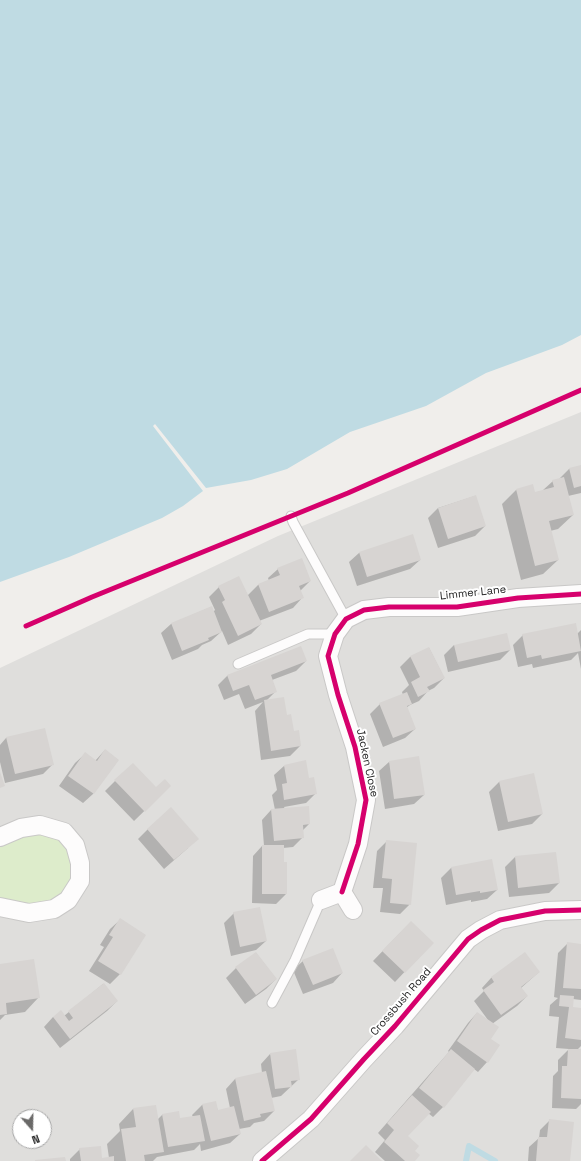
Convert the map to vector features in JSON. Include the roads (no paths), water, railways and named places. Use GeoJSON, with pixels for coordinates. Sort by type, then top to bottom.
{"type":"FeatureCollection","features":[{"type":"Feature","properties":{"kind":"street","name":"Limmer Lane"},"geometry":{"type":"LineString","coordinates":[[346,619],[364,610],[389,607],[457,607],[518,598],[581,594]]}},
{"type":"Feature","properties":{"kind":"street","name":"Jacken Close"},"geometry":{"type":"LineString","coordinates":[[342,892],[358,844],[366,800],[355,747],[338,696],[328,656],[335,634],[346,619]]}},
{"type":"Feature","properties":{"kind":"street"},"geometry":{"type":"LineString","coordinates":[[0,837],[20,828],[40,825],[64,832],[75,845],[80,863],[80,881],[68,900],[54,909],[29,913],[0,907]]}},
{"type":"Feature","properties":{"kind":"street"},"geometry":{"type":"LineString","coordinates":[[321,900],[342,892],[354,910]]}},
{"type":"Feature","properties":{"kind":"street","name":"Crossbush Road"},"geometry":{"type":"LineString","coordinates":[[262,1161],[311,1119],[394,1026],[468,939],[500,920],[545,911],[581,910]]}},
{"type":"Feature","properties":{"kind":"lane"},"geometry":{"type":"LineString","coordinates":[[291,516],[346,619]]}},
{"type":"Feature","properties":{"kind":"lane"},"geometry":{"type":"LineString","coordinates":[[238,664],[308,634],[335,634]]}},
{"type":"Feature","properties":{"kind":"lane"},"geometry":{"type":"LineString","coordinates":[[272,1003],[295,960],[321,900]]}},
{"type":"Feature","properties":{"kind":"water"},"geometry":{"type":"Polygon","coordinates":[[[0,0],[581,0],[581,335],[562,345],[486,373],[426,406],[350,432],[287,469],[251,480],[206,488],[155,424],[153,426],[203,491],[183,506],[162,518],[69,557],[0,582],[0,0]]]}},
{"type":"Feature","properties":{"kind":"waterway"},"geometry":{"type":"LineString","coordinates":[[466,1161],[469,1146],[495,1161]]}}]}
